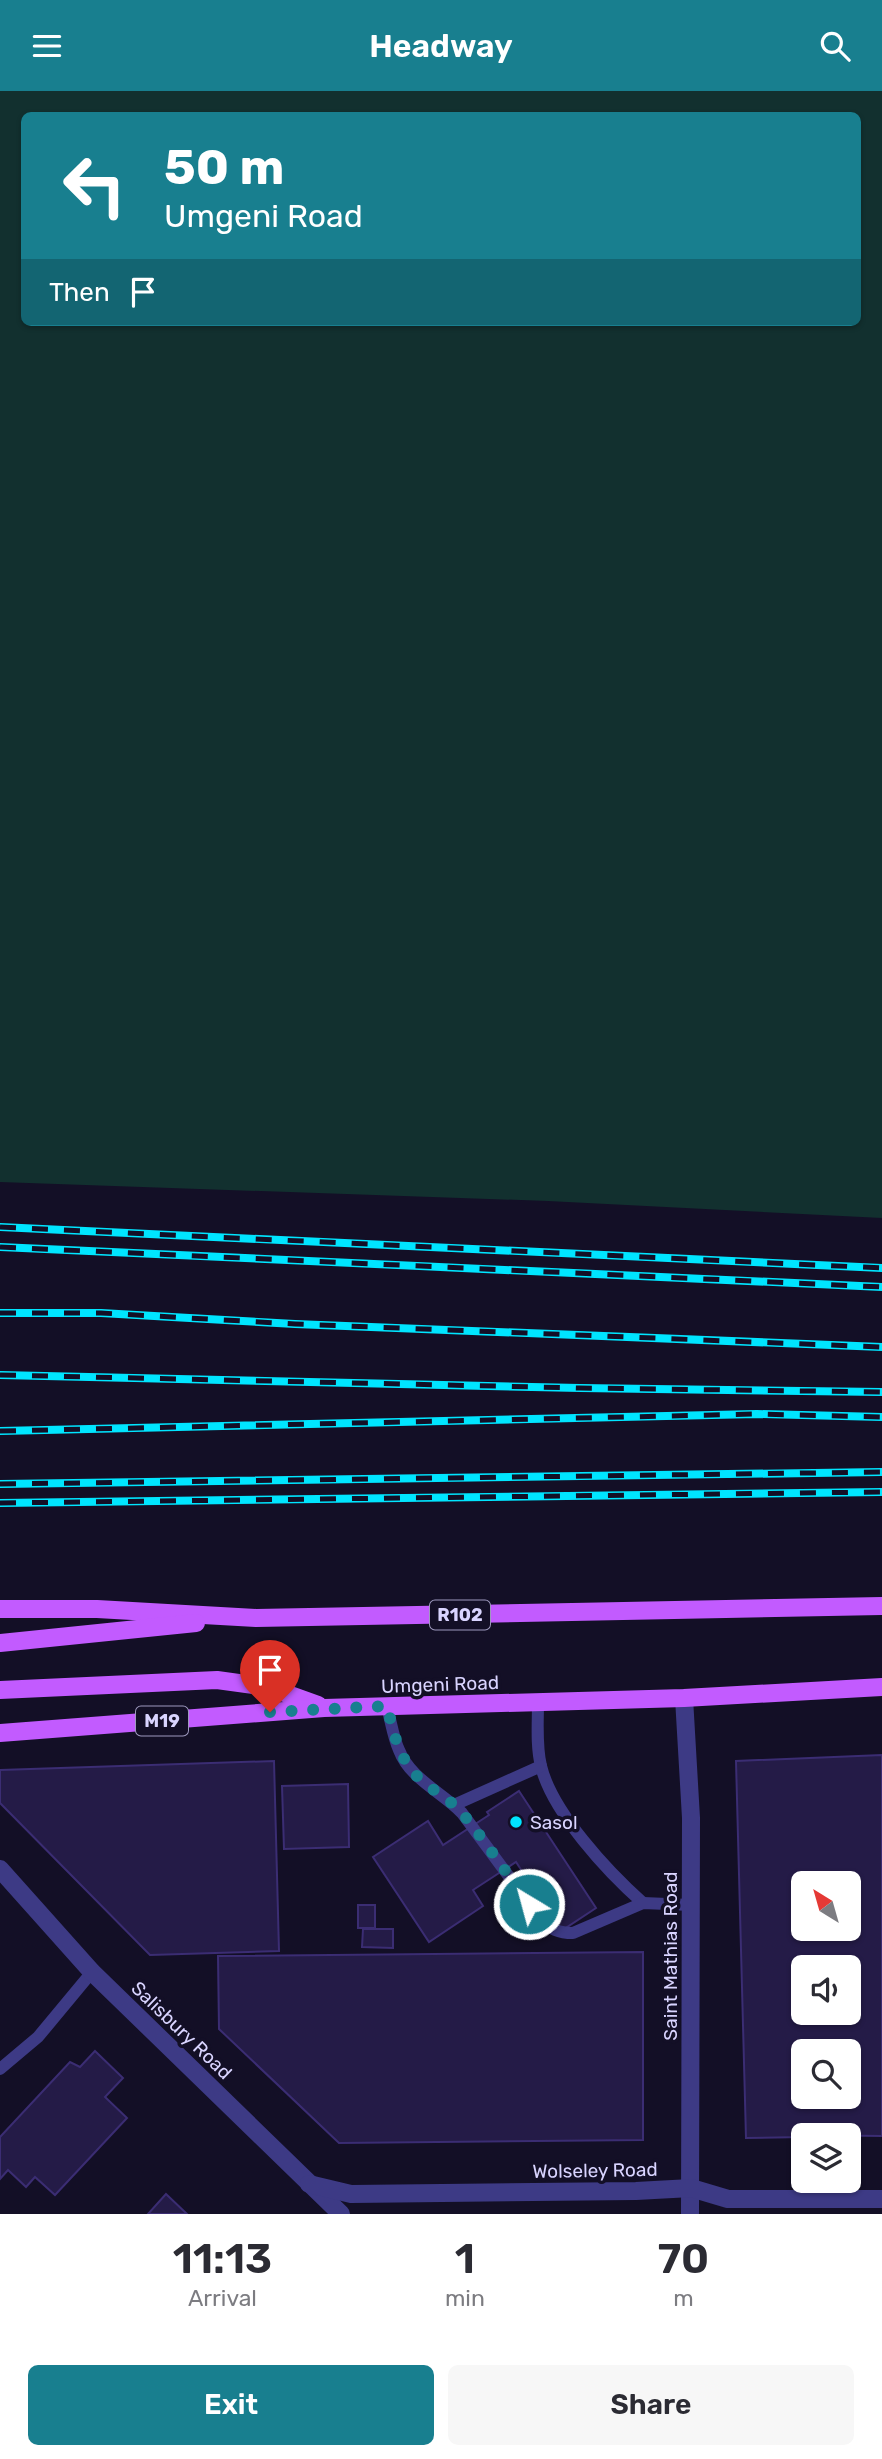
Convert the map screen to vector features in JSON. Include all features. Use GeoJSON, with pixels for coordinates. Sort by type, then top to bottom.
{"type":"FeatureCollection","features":[{"type":"Feature","properties":{"kind":"main road","name":"R102"},"geometry":{"type":"LineString","coordinates":[[256,1618],[882,1606]]}},
{"type":"Feature","properties":{"kind":"main road"},"geometry":{"type":"LineString","coordinates":[[0,1609],[97,1609],[256,1618]]}},
{"type":"Feature","properties":{"kind":"main road"},"geometry":{"type":"LineString","coordinates":[[0,1643],[256,1618]]}},
{"type":"Feature","properties":{"kind":"main road"},"geometry":{"type":"LineString","coordinates":[[0,1690],[217,1679],[268,1687],[324,1708]]}},
{"type":"Feature","properties":{"kind":"main road","name":"Umgeni Road"},"geometry":{"type":"LineString","coordinates":[[0,1733],[324,1708],[684,1698],[882,1687]]}},
{"type":"Feature","properties":{"kind":"street","name":"Saint Mathias Road"},"geometry":{"type":"LineString","coordinates":[[684,1698],[691,1818],[690,2214]]}},
{"type":"Feature","properties":{"kind":"street","name":"Salisbury Road"},"geometry":{"type":"LineString","coordinates":[[0,1869],[92,1972],[341,2214]]}},
{"type":"Feature","properties":{"kind":"street","name":"Wolseley Road"},"geometry":{"type":"LineString","coordinates":[[309,2184],[351,2194],[691,2188],[728,2199],[882,2199]]}},
{"type":"Feature","properties":{"kind":"lane"},"geometry":{"type":"LineString","coordinates":[[538,1702],[538,1750],[547,1785],[556,1802],[619,1881],[643,1903]]}},
{"type":"Feature","properties":{"kind":"lane"},"geometry":{"type":"LineString","coordinates":[[387,1706],[399,1751],[408,1766],[421,1780],[454,1805],[541,1920],[552,1929],[561,1933],[573,1933],[643,1903],[691,1905]]}},
{"type":"Feature","properties":{"kind":"lane"},"geometry":{"type":"LineString","coordinates":[[454,1805],[541,1766]]}},
{"type":"Feature","properties":{"kind":"lane"},"geometry":{"type":"LineString","coordinates":[[0,2069],[38,2037],[92,1972]]}},
{"type":"Feature","properties":{"kind":"green space"},"geometry":{"type":"Polygon","coordinates":[[[0,91],[882,91],[882,1218],[548,1201],[0,1182],[0,91]]]}},
{"type":"Feature","properties":{"kind":"building"},"geometry":{"type":"Polygon","coordinates":[[[882,1755],[882,2136],[861,2136],[861,2123],[791,2123],[791,2137],[746,2138],[736,1761],[882,1755]]]}},
{"type":"Feature","properties":{"kind":"building"},"geometry":{"type":"Polygon","coordinates":[[[274,1761],[279,1951],[150,1955],[0,1803],[0,1770],[274,1761]]]}},
{"type":"Feature","properties":{"kind":"building"},"geometry":{"type":"Polygon","coordinates":[[[348,1784],[349,1847],[284,1849],[282,1786],[348,1784]]]}},
{"type":"Feature","properties":{"kind":"building"},"geometry":{"type":"Polygon","coordinates":[[[519,1791],[596,1908],[561,1931],[516,1862],[473,1890],[483,1906],[429,1942],[373,1857],[428,1821],[443,1845],[489,1815],[487,1812],[519,1791]]]}},
{"type":"Feature","properties":{"kind":"building"},"geometry":{"type":"Polygon","coordinates":[[[358,1905],[375,1905],[375,1928],[358,1928],[358,1905]]]}},
{"type":"Feature","properties":{"kind":"building"},"geometry":{"type":"Polygon","coordinates":[[[363,1929],[393,1929],[393,1948],[362,1947],[363,1929]]]}},
{"type":"Feature","properties":{"kind":"building"},"geometry":{"type":"Polygon","coordinates":[[[643,1952],[643,2140],[339,2143],[219,2029],[218,1956],[643,1952]]]}},
{"type":"Feature","properties":{"kind":"building"},"geometry":{"type":"Polygon","coordinates":[[[95,2051],[123,2078],[105,2097],[127,2118],[55,2195],[35,2177],[26,2187],[8,2170],[0,2179],[0,2137],[70,2062],[80,2067],[95,2051]]]}},
{"type":"Feature","properties":{"kind":"building"},"geometry":{"type":"Polygon","coordinates":[[[166,2194],[187,2214],[148,2214],[166,2194]]]}},
{"type":"Feature","properties":{"kind":"railway"},"geometry":{"type":"LineString","coordinates":[[0,1227],[882,1268]]}},
{"type":"Feature","properties":{"kind":"railway"},"geometry":{"type":"LineString","coordinates":[[0,1247],[882,1287]]}},
{"type":"Feature","properties":{"kind":"railway"},"geometry":{"type":"LineString","coordinates":[[0,1313],[101,1313],[295,1324],[882,1347]]}},
{"type":"Feature","properties":{"kind":"railway"},"geometry":{"type":"LineString","coordinates":[[0,1375],[882,1392]]}},
{"type":"Feature","properties":{"kind":"railway"},"geometry":{"type":"LineString","coordinates":[[0,1431],[757,1414],[882,1417]]}},
{"type":"Feature","properties":{"kind":"railway"},"geometry":{"type":"LineString","coordinates":[[0,1484],[882,1472]]}},
{"type":"Feature","properties":{"kind":"railway"},"geometry":{"type":"LineString","coordinates":[[0,1503],[882,1492]]}},
{"type":"Feature","properties":{"kind":"place","name":"Sasol"},"geometry":{"type":"Point","coordinates":[516,1822]}},
{"type":"Feature","properties":{"kind":"route"},"geometry":{"type":"LineString","coordinates":[[270,1712],[387,1706],[399,1751],[408,1766],[462,1813],[529,1904]]}}]}
